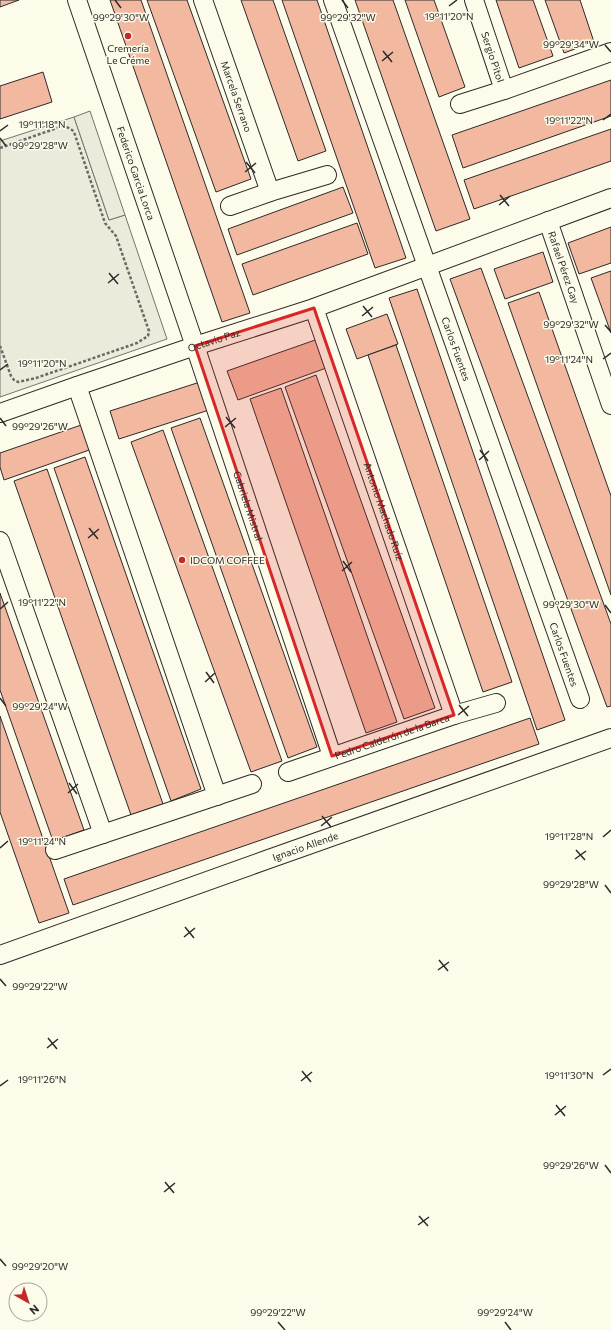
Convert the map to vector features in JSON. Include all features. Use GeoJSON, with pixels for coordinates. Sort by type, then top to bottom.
{"type":"FeatureCollection","features":[{"type":"Feature","properties":{"kind":"street","name":"Federico Garcia Lorca"},"geometry":{"type":"LineString","coordinates":[[77,0],[195,346]]}},
{"type":"Feature","properties":{"kind":"street","name":"Marcela Serrano"},"geometry":{"type":"LineString","coordinates":[[203,0],[270,192]]}},
{"type":"Feature","properties":{"kind":"street","name":"Carlos Fuentes"},"geometry":{"type":"LineString","coordinates":[[333,0],[580,698]]}},
{"type":"Feature","properties":{"kind":"street","name":"Sergio Pitol"},"geometry":{"type":"LineString","coordinates":[[474,0],[504,90]]}},
{"type":"Feature","properties":{"kind":"street"},"geometry":{"type":"LineString","coordinates":[[460,104],[611,52]]}},
{"type":"Feature","properties":{"kind":"street"},"geometry":{"type":"LineString","coordinates":[[230,206],[327,175]]}},
{"type":"Feature","properties":{"kind":"street","name":"Octavio Paz"},"geometry":{"type":"LineString","coordinates":[[0,413],[195,346],[314,308],[611,198]]}},
{"type":"Feature","properties":{"kind":"street","name":"Rafael Pérez Gay"},"geometry":{"type":"LineString","coordinates":[[548,221],[611,405]]}},
{"type":"Feature","properties":{"kind":"street","name":"Antonio Machado Ruíz"},"geometry":{"type":"LineString","coordinates":[[314,308],[454,715]]}},
{"type":"Feature","properties":{"kind":"street","name":"Gabriela Mistral"},"geometry":{"type":"LineString","coordinates":[[195,346],[332,756]]}},
{"type":"Feature","properties":{"kind":"street"},"geometry":{"type":"LineString","coordinates":[[77,386],[217,796]]}},
{"type":"Feature","properties":{"kind":"street"},"geometry":{"type":"LineString","coordinates":[[0,541],[103,834]]}},
{"type":"Feature","properties":{"kind":"street","name":"Pedro Calderón de la Barca"},"geometry":{"type":"LineString","coordinates":[[288,772],[454,715],[496,703]]}},
{"type":"Feature","properties":{"kind":"street","name":"Ignacio Allende"},"geometry":{"type":"LineString","coordinates":[[0,955],[611,738]]}},
{"type":"Feature","properties":{"kind":"street"},"geometry":{"type":"LineString","coordinates":[[55,850],[252,784]]}},
{"type":"Feature","properties":{"kind":"path"},"geometry":{"type":"LineString","coordinates":[[0,148],[60,127],[71,128],[74,132],[105,223],[116,236],[149,331],[148,336],[137,343],[36,378],[18,382],[14,380],[0,346]]}},
{"type":"Feature","properties":{"kind":"highlighted area"},"geometry":{"type":"Polygon","coordinates":[[[314,308],[454,715],[332,756],[195,346],[314,308]]]}},
{"type":"Feature","properties":{"kind":"shaded area"},"geometry":{"type":"Polygon","coordinates":[[[90,111],[125,215],[109,220],[74,117],[90,111]]]}},
{"type":"Feature","properties":{"kind":"shaded area"},"geometry":{"type":"Polygon","coordinates":[[[74,117],[109,220],[125,215],[167,339],[0,397],[0,141],[74,117]]]}},
{"type":"Feature","properties":{"kind":"building"},"geometry":{"type":"Polygon","coordinates":[[[0,0],[19,0],[0,7],[0,0]]]}},
{"type":"Feature","properties":{"kind":"building"},"geometry":{"type":"Polygon","coordinates":[[[110,0],[141,0],[250,313],[222,322],[110,0]]]}},
{"type":"Feature","properties":{"kind":"building"},"geometry":{"type":"Polygon","coordinates":[[[147,0],[187,0],[251,179],[216,192],[147,0]]]}},
{"type":"Feature","properties":{"kind":"building"},"geometry":{"type":"Polygon","coordinates":[[[241,0],[273,0],[326,151],[298,161],[241,0]]]}},
{"type":"Feature","properties":{"kind":"building"},"geometry":{"type":"Polygon","coordinates":[[[282,0],[317,0],[406,258],[375,268],[282,0]]]}},
{"type":"Feature","properties":{"kind":"building"},"geometry":{"type":"Polygon","coordinates":[[[355,0],[393,0],[470,219],[436,231],[355,0]]]}},
{"type":"Feature","properties":{"kind":"building"},"geometry":{"type":"Polygon","coordinates":[[[405,0],[434,0],[465,87],[439,97],[405,0]]]}},
{"type":"Feature","properties":{"kind":"building"},"geometry":{"type":"Polygon","coordinates":[[[496,0],[533,0],[553,56],[519,68],[496,0]]]}},
{"type":"Feature","properties":{"kind":"building"},"geometry":{"type":"Polygon","coordinates":[[[545,0],[580,0],[594,42],[564,53],[545,0]]]}},
{"type":"Feature","properties":{"kind":"building"},"geometry":{"type":"Polygon","coordinates":[[[43,72],[52,102],[0,119],[0,86],[43,72]]]}},
{"type":"Feature","properties":{"kind":"building"},"geometry":{"type":"Polygon","coordinates":[[[611,80],[611,116],[463,168],[452,135],[611,80]]]}},
{"type":"Feature","properties":{"kind":"building"},"geometry":{"type":"Polygon","coordinates":[[[611,129],[611,161],[474,209],[464,180],[611,129]]]}},
{"type":"Feature","properties":{"kind":"building"},"geometry":{"type":"Polygon","coordinates":[[[343,187],[353,213],[237,255],[228,229],[343,187]]]}},
{"type":"Feature","properties":{"kind":"building"},"geometry":{"type":"Polygon","coordinates":[[[357,223],[368,254],[253,295],[242,264],[357,223]]]}},
{"type":"Feature","properties":{"kind":"building"},"geometry":{"type":"Polygon","coordinates":[[[611,227],[611,263],[579,274],[568,243],[611,227]]]}},
{"type":"Feature","properties":{"kind":"building"},"geometry":{"type":"Polygon","coordinates":[[[543,252],[553,282],[505,299],[494,269],[543,252]]]}},
{"type":"Feature","properties":{"kind":"building"},"geometry":{"type":"Polygon","coordinates":[[[481,268],[611,624],[611,706],[607,707],[450,279],[481,268]]]}},
{"type":"Feature","properties":{"kind":"building"},"geometry":{"type":"Polygon","coordinates":[[[611,271],[611,333],[591,278],[611,271]]]}},
{"type":"Feature","properties":{"kind":"building"},"geometry":{"type":"Polygon","coordinates":[[[417,289],[565,720],[537,730],[389,298],[417,289]]]}},
{"type":"Feature","properties":{"kind":"building"},"geometry":{"type":"Polygon","coordinates":[[[539,292],[611,496],[611,595],[508,303],[539,292]]]}},
{"type":"Feature","properties":{"kind":"building"},"geometry":{"type":"Polygon","coordinates":[[[387,314],[398,344],[357,359],[346,329],[387,314]]]}},
{"type":"Feature","properties":{"kind":"building"},"geometry":{"type":"Polygon","coordinates":[[[318,339],[329,367],[238,400],[227,371],[318,339]]]}},
{"type":"Feature","properties":{"kind":"building"},"geometry":{"type":"Polygon","coordinates":[[[396,345],[512,682],[483,692],[368,355],[396,345]]]}},
{"type":"Feature","properties":{"kind":"building"},"geometry":{"type":"Polygon","coordinates":[[[316,375],[435,708],[404,719],[285,387],[316,375]]]}},
{"type":"Feature","properties":{"kind":"building"},"geometry":{"type":"Polygon","coordinates":[[[200,382],[209,410],[119,439],[110,411],[200,382]]]}},
{"type":"Feature","properties":{"kind":"building"},"geometry":{"type":"Polygon","coordinates":[[[281,388],[397,722],[366,733],[250,399],[281,388]]]}},
{"type":"Feature","properties":{"kind":"building"},"geometry":{"type":"Polygon","coordinates":[[[200,418],[317,747],[288,758],[171,428],[200,418]]]}},
{"type":"Feature","properties":{"kind":"building"},"geometry":{"type":"Polygon","coordinates":[[[87,423],[95,448],[4,480],[0,467],[0,453],[87,423]]]}},
{"type":"Feature","properties":{"kind":"building"},"geometry":{"type":"Polygon","coordinates":[[[163,430],[282,761],[251,772],[131,442],[163,430]]]}},
{"type":"Feature","properties":{"kind":"building"},"geometry":{"type":"Polygon","coordinates":[[[85,457],[201,789],[171,801],[54,468],[85,457]]]}},
{"type":"Feature","properties":{"kind":"building"},"geometry":{"type":"Polygon","coordinates":[[[47,469],[163,804],[131,815],[14,481],[47,469]]]}},
{"type":"Feature","properties":{"kind":"building"},"geometry":{"type":"Polygon","coordinates":[[[0,593],[84,830],[53,841],[0,690],[0,593]]]}},
{"type":"Feature","properties":{"kind":"building"},"geometry":{"type":"Polygon","coordinates":[[[0,716],[69,913],[39,923],[0,812],[0,716]]]}},
{"type":"Feature","properties":{"kind":"building"},"geometry":{"type":"Polygon","coordinates":[[[530,718],[539,744],[73,905],[64,879],[530,718]]]}},
{"type":"Feature","properties":{"kind":"place","name":"Cremería Le Créme"},"geometry":{"type":"Point","coordinates":[128,36]}},
{"type":"Feature","properties":{"kind":"place","name":"IDCOM COFFEE"},"geometry":{"type":"Point","coordinates":[182,560]}}]}
